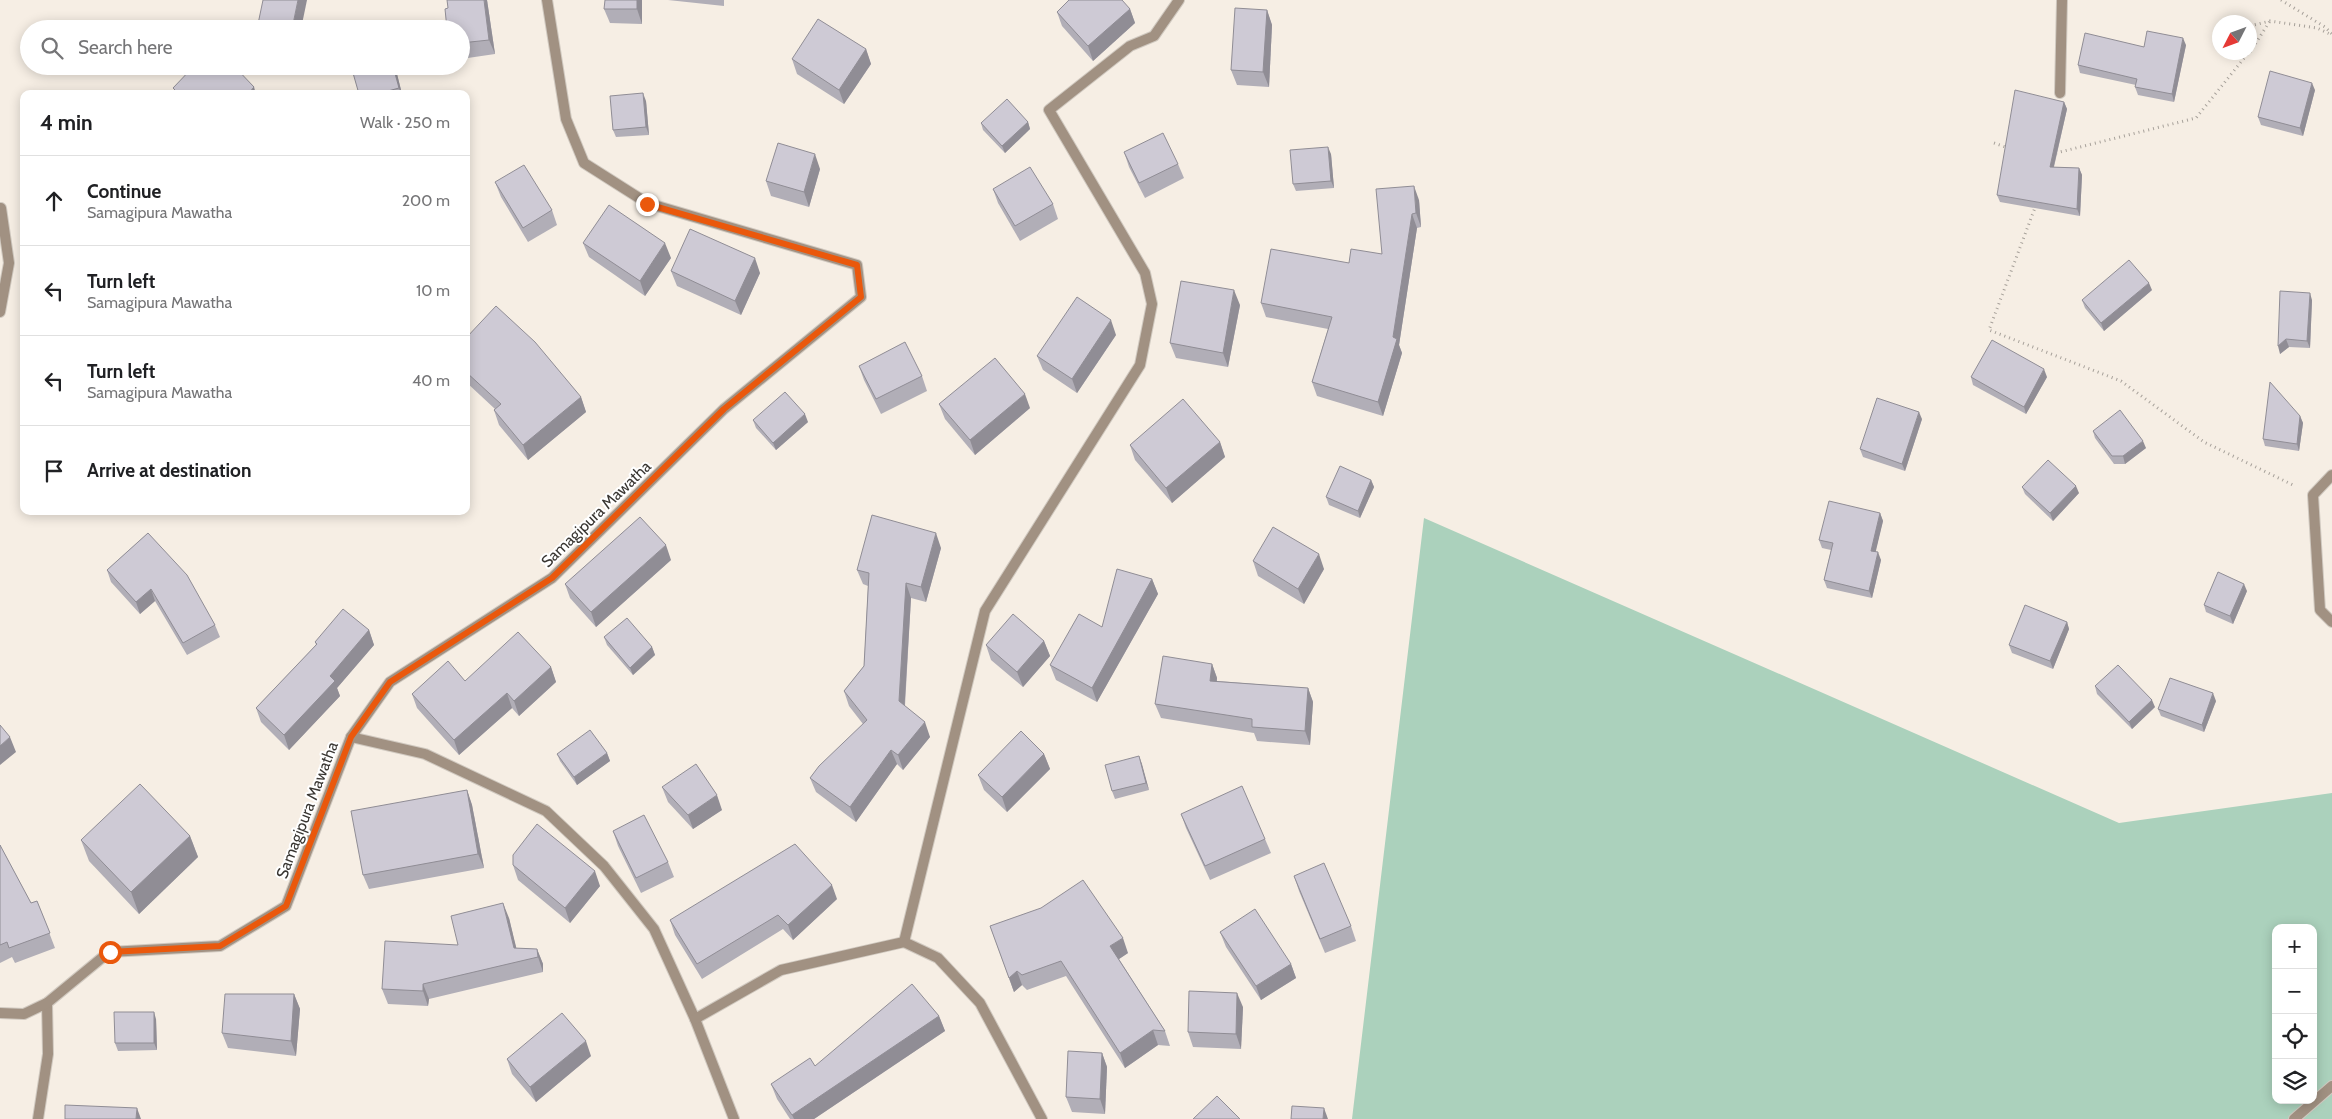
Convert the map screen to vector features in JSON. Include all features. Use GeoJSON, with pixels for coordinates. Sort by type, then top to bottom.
{"type":"FeatureCollection","features":[{"type":"Feature","properties":{"kind":"street","name":"Samagipura Mawatha"},"geometry":{"type":"LineString","coordinates":[[0,1013],[24,1014],[47,1003],[110,952],[220,946],[286,906],[351,737],[390,682],[552,578],[724,409],[861,297],[857,265],[647,204],[584,162],[566,119],[547,0]]}},
{"type":"Feature","properties":{"kind":"street"},"geometry":{"type":"LineString","coordinates":[[904,942],[985,611],[1140,365],[1152,304],[1145,272],[1049,110],[1130,46],[1154,36],[1179,0]]}},
{"type":"Feature","properties":{"kind":"street"},"geometry":{"type":"LineString","coordinates":[[2060,93],[2062,0]]}},
{"type":"Feature","properties":{"kind":"street"},"geometry":{"type":"LineString","coordinates":[[0,208],[9,263],[0,312]]}},
{"type":"Feature","properties":{"kind":"street"},"geometry":{"type":"LineString","coordinates":[[2332,475],[2313,495],[2320,610],[2332,622]]}},
{"type":"Feature","properties":{"kind":"street"},"geometry":{"type":"LineString","coordinates":[[351,737],[425,754],[546,811],[604,866],[654,929],[695,1019],[734,1119]]}},
{"type":"Feature","properties":{"kind":"street"},"geometry":{"type":"LineString","coordinates":[[695,1019],[781,970],[904,942],[938,958],[980,1003],[1042,1119]]}},
{"type":"Feature","properties":{"kind":"street"},"geometry":{"type":"LineString","coordinates":[[38,1119],[48,1054],[47,1003]]}},
{"type":"Feature","properties":{"kind":"street"},"geometry":{"type":"LineString","coordinates":[[2294,1119],[2332,1086]]}},
{"type":"Feature","properties":{"kind":"path"},"geometry":{"type":"LineString","coordinates":[[2281,0],[2325,27],[2332,35]]}},
{"type":"Feature","properties":{"kind":"path"},"geometry":{"type":"LineString","coordinates":[[2257,24],[2270,21],[2317,28],[2332,35]]}},
{"type":"Feature","properties":{"kind":"path"},"geometry":{"type":"LineString","coordinates":[[2257,40],[2270,21]]}},
{"type":"Feature","properties":{"kind":"path"},"geometry":{"type":"LineString","coordinates":[[2049,153],[2196,118],[2243,60]]}},
{"type":"Feature","properties":{"kind":"path"},"geometry":{"type":"LineString","coordinates":[[1994,143],[2010,148]]}},
{"type":"Feature","properties":{"kind":"path"},"geometry":{"type":"LineString","coordinates":[[2053,160],[2056,152]]}},
{"type":"Feature","properties":{"kind":"path"},"geometry":{"type":"LineString","coordinates":[[2040,196],[1989,330],[2121,381],[2204,442],[2313,495]]}},
{"type":"Feature","properties":{"kind":"green space"},"geometry":{"type":"Polygon","coordinates":[[[1424,518],[2119,823],[2332,793],[2332,1119],[1352,1119],[1424,518]]]}},
{"type":"Feature","properties":{"kind":"building"},"geometry":{"type":"Polygon","coordinates":[[[263,0],[298,0],[294,20],[259,20],[263,0]]]}},
{"type":"Feature","properties":{"kind":"building"},"geometry":{"type":"Polygon","coordinates":[[[447,0],[484,0],[489,40],[470,42],[470,20],[446,20],[445,9],[448,8],[447,0]]]}},
{"type":"Feature","properties":{"kind":"building"},"geometry":{"type":"Polygon","coordinates":[[[605,0],[637,0],[637,9],[604,9],[605,0]]]}},
{"type":"Feature","properties":{"kind":"building"},"geometry":{"type":"Polygon","coordinates":[[[1069,0],[1122,0],[1130,9],[1088,46],[1057,12],[1069,0]]]}},
{"type":"Feature","properties":{"kind":"building"},"geometry":{"type":"Polygon","coordinates":[[[1235,8],[1267,10],[1263,72],[1231,70],[1235,8]]]}},
{"type":"Feature","properties":{"kind":"building"},"geometry":{"type":"Polygon","coordinates":[[[818,19],[866,49],[839,90],[792,59],[818,19]]]}},
{"type":"Feature","properties":{"kind":"building"},"geometry":{"type":"Polygon","coordinates":[[[2147,31],[2183,38],[2172,94],[2135,87],[2137,79],[2078,65],[2085,33],[2144,47],[2147,31]]]}},
{"type":"Feature","properties":{"kind":"building"},"geometry":{"type":"Polygon","coordinates":[[[2270,71],[2312,83],[2300,128],[2258,117],[2270,71]]]}},
{"type":"Feature","properties":{"kind":"building"},"geometry":{"type":"Polygon","coordinates":[[[185,75],[243,75],[254,87],[251,90],[175,90],[173,88],[185,75]]]}},
{"type":"Feature","properties":{"kind":"building"},"geometry":{"type":"Polygon","coordinates":[[[354,75],[395,75],[399,88],[392,90],[358,90],[354,75]]]}},
{"type":"Feature","properties":{"kind":"building"},"geometry":{"type":"Polygon","coordinates":[[[2015,90],[2064,102],[2050,167],[2079,168],[2077,209],[1997,195],[2015,90]]]}},
{"type":"Feature","properties":{"kind":"building"},"geometry":{"type":"Polygon","coordinates":[[[643,93],[646,127],[613,130],[610,96],[643,93]]]}},
{"type":"Feature","properties":{"kind":"building"},"geometry":{"type":"Polygon","coordinates":[[[1007,99],[1028,122],[1002,146],[981,123],[1007,99]]]}},
{"type":"Feature","properties":{"kind":"building"},"geometry":{"type":"Polygon","coordinates":[[[1163,133],[1178,164],[1139,183],[1124,152],[1163,133]]]}},
{"type":"Feature","properties":{"kind":"building"},"geometry":{"type":"Polygon","coordinates":[[[778,143],[815,154],[804,192],[766,181],[778,143]]]}},
{"type":"Feature","properties":{"kind":"building"},"geometry":{"type":"Polygon","coordinates":[[[1328,147],[1331,181],[1293,184],[1290,150],[1328,147]]]}},
{"type":"Feature","properties":{"kind":"building"},"geometry":{"type":"Polygon","coordinates":[[[524,165],[552,210],[523,228],[495,182],[524,165]]]}},
{"type":"Feature","properties":{"kind":"building"},"geometry":{"type":"Polygon","coordinates":[[[1030,167],[1053,204],[1015,226],[993,189],[1030,167]]]}},
{"type":"Feature","properties":{"kind":"building"},"geometry":{"type":"Polygon","coordinates":[[[1414,186],[1416,213],[1412,214],[1393,337],[1397,339],[1378,402],[1312,382],[1332,317],[1261,303],[1271,249],[1349,263],[1351,249],[1382,254],[1376,189],[1414,186]]]}},
{"type":"Feature","properties":{"kind":"building"},"geometry":{"type":"Polygon","coordinates":[[[609,205],[665,243],[640,281],[583,243],[609,205]]]}},
{"type":"Feature","properties":{"kind":"building"},"geometry":{"type":"Polygon","coordinates":[[[690,229],[755,258],[735,301],[671,271],[690,229]]]}},
{"type":"Feature","properties":{"kind":"building"},"geometry":{"type":"Polygon","coordinates":[[[2129,260],[2149,283],[2101,323],[2082,300],[2129,260]]]}},
{"type":"Feature","properties":{"kind":"building"},"geometry":{"type":"Polygon","coordinates":[[[1181,281],[1234,290],[1223,353],[1170,343],[1181,281]]]}},
{"type":"Feature","properties":{"kind":"building"},"geometry":{"type":"Polygon","coordinates":[[[2280,291],[2310,293],[2307,341],[2286,339],[2278,346],[2280,291]]]}},
{"type":"Feature","properties":{"kind":"building"},"geometry":{"type":"Polygon","coordinates":[[[1077,297],[1111,320],[1072,379],[1037,356],[1077,297]]]}},
{"type":"Feature","properties":{"kind":"building"},"geometry":{"type":"Polygon","coordinates":[[[496,306],[535,342],[581,397],[523,445],[494,410],[501,404],[470,376],[470,334],[496,306]]]}},
{"type":"Feature","properties":{"kind":"building"},"geometry":{"type":"Polygon","coordinates":[[[1992,340],[2044,369],[2024,407],[1971,377],[1992,340]]]}},
{"type":"Feature","properties":{"kind":"building"},"geometry":{"type":"Polygon","coordinates":[[[905,342],[922,376],[876,399],[859,366],[905,342]]]}},
{"type":"Feature","properties":{"kind":"building"},"geometry":{"type":"Polygon","coordinates":[[[995,358],[1025,394],[970,440],[939,404],[995,358]]]}},
{"type":"Feature","properties":{"kind":"building"},"geometry":{"type":"Polygon","coordinates":[[[2270,382],[2300,416],[2297,444],[2263,439],[2270,382]]]}},
{"type":"Feature","properties":{"kind":"building"},"geometry":{"type":"Polygon","coordinates":[[[785,392],[805,414],[773,443],[753,420],[785,392]]]}},
{"type":"Feature","properties":{"kind":"building"},"geometry":{"type":"Polygon","coordinates":[[[1877,398],[1919,412],[1902,464],[1860,449],[1877,398]]]}},
{"type":"Feature","properties":{"kind":"building"},"geometry":{"type":"Polygon","coordinates":[[[1183,399],[1220,442],[1166,488],[1130,445],[1183,399]]]}},
{"type":"Feature","properties":{"kind":"building"},"geometry":{"type":"Polygon","coordinates":[[[2120,410],[2143,441],[2123,456],[2112,456],[2093,431],[2120,410]]]}},
{"type":"Feature","properties":{"kind":"building"},"geometry":{"type":"Polygon","coordinates":[[[2048,460],[2076,486],[2050,513],[2022,487],[2048,460]]]}},
{"type":"Feature","properties":{"kind":"building"},"geometry":{"type":"Polygon","coordinates":[[[1340,466],[1371,480],[1358,511],[1326,497],[1340,466]]]}},
{"type":"Feature","properties":{"kind":"building"},"geometry":{"type":"Polygon","coordinates":[[[1829,501],[1880,513],[1871,551],[1878,552],[1869,591],[1824,580],[1833,543],[1819,540],[1829,501]]]}},
{"type":"Feature","properties":{"kind":"building"},"geometry":{"type":"Polygon","coordinates":[[[872,515],[936,533],[921,587],[906,583],[899,701],[925,722],[898,755],[891,750],[850,807],[810,778],[819,766],[867,720],[844,691],[864,666],[869,573],[857,570],[872,515]]]}},
{"type":"Feature","properties":{"kind":"building"},"geometry":{"type":"Polygon","coordinates":[[[640,517],[666,545],[591,612],[565,584],[640,517]]]}},
{"type":"Feature","properties":{"kind":"building"},"geometry":{"type":"Polygon","coordinates":[[[1273,527],[1319,554],[1298,589],[1253,561],[1273,527]]]}},
{"type":"Feature","properties":{"kind":"building"},"geometry":{"type":"Polygon","coordinates":[[[148,533],[187,575],[215,625],[183,643],[151,589],[136,602],[107,570],[148,533]]]}},
{"type":"Feature","properties":{"kind":"building"},"geometry":{"type":"Polygon","coordinates":[[[1117,569],[1152,579],[1092,688],[1050,665],[1079,614],[1102,627],[1117,569]]]}},
{"type":"Feature","properties":{"kind":"building"},"geometry":{"type":"Polygon","coordinates":[[[2218,572],[2244,584],[2230,616],[2204,605],[2218,572]]]}},
{"type":"Feature","properties":{"kind":"building"},"geometry":{"type":"Polygon","coordinates":[[[2025,605],[2067,622],[2050,661],[2009,645],[2025,605]]]}},
{"type":"Feature","properties":{"kind":"building"},"geometry":{"type":"Polygon","coordinates":[[[343,609],[369,630],[330,676],[335,681],[284,735],[256,708],[317,644],[315,642],[343,609]]]}},
{"type":"Feature","properties":{"kind":"building"},"geometry":{"type":"Polygon","coordinates":[[[1013,614],[1044,641],[1017,672],[986,645],[1013,614]]]}},
{"type":"Feature","properties":{"kind":"building"},"geometry":{"type":"Polygon","coordinates":[[[627,618],[652,647],[630,668],[604,637],[627,618]]]}},
{"type":"Feature","properties":{"kind":"building"},"geometry":{"type":"Polygon","coordinates":[[[518,632],[551,667],[514,701],[507,693],[454,740],[412,694],[448,661],[465,681],[518,632]]]}},
{"type":"Feature","properties":{"kind":"building"},"geometry":{"type":"Polygon","coordinates":[[[1163,656],[1212,664],[1210,681],[1308,688],[1305,731],[1252,727],[1252,719],[1155,704],[1163,656]]]}},
{"type":"Feature","properties":{"kind":"building"},"geometry":{"type":"Polygon","coordinates":[[[2118,665],[2152,700],[2129,722],[2095,686],[2118,665]]]}},
{"type":"Feature","properties":{"kind":"building"},"geometry":{"type":"Polygon","coordinates":[[[2170,678],[2213,693],[2202,725],[2158,709],[2170,678]]]}},
{"type":"Feature","properties":{"kind":"building"},"geometry":{"type":"Polygon","coordinates":[[[0,725],[10,737],[0,746],[0,725]]]}},
{"type":"Feature","properties":{"kind":"building"},"geometry":{"type":"Polygon","coordinates":[[[590,730],[607,753],[574,777],[557,754],[590,730]]]}},
{"type":"Feature","properties":{"kind":"building"},"geometry":{"type":"Polygon","coordinates":[[[1021,731],[1044,754],[1002,797],[978,775],[1021,731]]]}},
{"type":"Feature","properties":{"kind":"building"},"geometry":{"type":"Polygon","coordinates":[[[1139,756],[1146,783],[1112,791],[1105,765],[1139,756]]]}},
{"type":"Feature","properties":{"kind":"building"},"geometry":{"type":"Polygon","coordinates":[[[696,764],[717,795],[688,815],[662,787],[696,764]]]}},
{"type":"Feature","properties":{"kind":"building"},"geometry":{"type":"Polygon","coordinates":[[[140,784],[190,836],[131,892],[81,840],[140,784]]]}},
{"type":"Feature","properties":{"kind":"building"},"geometry":{"type":"Polygon","coordinates":[[[1242,786],[1265,839],[1205,866],[1181,814],[1242,786]]]}},
{"type":"Feature","properties":{"kind":"building"},"geometry":{"type":"Polygon","coordinates":[[[467,790],[478,854],[363,875],[351,811],[467,790]]]}},
{"type":"Feature","properties":{"kind":"building"},"geometry":{"type":"Polygon","coordinates":[[[644,815],[668,862],[636,878],[613,831],[644,815]]]}},
{"type":"Feature","properties":{"kind":"building"},"geometry":{"type":"Polygon","coordinates":[[[537,824],[595,871],[565,908],[513,865],[513,855],[537,824]]]}},
{"type":"Feature","properties":{"kind":"building"},"geometry":{"type":"Polygon","coordinates":[[[795,844],[832,885],[788,925],[778,915],[697,964],[670,920],[795,844]]]}},
{"type":"Feature","properties":{"kind":"building"},"geometry":{"type":"Polygon","coordinates":[[[0,845],[31,903],[37,901],[50,933],[9,948],[7,942],[0,945],[0,845]]]}},
{"type":"Feature","properties":{"kind":"building"},"geometry":{"type":"Polygon","coordinates":[[[1324,863],[1351,926],[1320,939],[1294,876],[1324,863]]]}},
{"type":"Feature","properties":{"kind":"building"},"geometry":{"type":"Polygon","coordinates":[[[1083,880],[1123,938],[1110,946],[1165,1031],[1153,1030],[1120,1053],[1061,961],[1022,975],[1017,971],[1009,978],[990,926],[1041,908],[1083,880]]]}},
{"type":"Feature","properties":{"kind":"building"},"geometry":{"type":"Polygon","coordinates":[[[503,903],[514,948],[537,949],[538,957],[423,984],[423,991],[382,989],[385,941],[458,945],[451,916],[503,903]]]}},
{"type":"Feature","properties":{"kind":"building"},"geometry":{"type":"Polygon","coordinates":[[[1255,909],[1291,964],[1256,986],[1220,932],[1255,909]]]}},
{"type":"Feature","properties":{"kind":"building"},"geometry":{"type":"Polygon","coordinates":[[[912,984],[939,1016],[792,1115],[771,1084],[810,1058],[815,1066],[912,984]]]}},
{"type":"Feature","properties":{"kind":"building"},"geometry":{"type":"Polygon","coordinates":[[[1189,991],[1237,993],[1236,1034],[1188,1032],[1189,991]]]}},
{"type":"Feature","properties":{"kind":"building"},"geometry":{"type":"Polygon","coordinates":[[[225,994],[294,994],[291,1041],[222,1033],[225,994]]]}},
{"type":"Feature","properties":{"kind":"building"},"geometry":{"type":"Polygon","coordinates":[[[114,1012],[154,1012],[154,1043],[115,1043],[114,1012]]]}},
{"type":"Feature","properties":{"kind":"building"},"geometry":{"type":"Polygon","coordinates":[[[562,1013],[586,1041],[530,1087],[507,1059],[562,1013]]]}},
{"type":"Feature","properties":{"kind":"building"},"geometry":{"type":"Polygon","coordinates":[[[1068,1051],[1102,1053],[1100,1099],[1066,1097],[1068,1051]]]}},
{"type":"Feature","properties":{"kind":"building"},"geometry":{"type":"Polygon","coordinates":[[[1217,1096],[1240,1119],[1193,1119],[1217,1096]]]}},
{"type":"Feature","properties":{"kind":"building"},"geometry":{"type":"Polygon","coordinates":[[[65,1105],[137,1108],[136,1119],[65,1119],[65,1105]]]}},
{"type":"Feature","properties":{"kind":"building"},"geometry":{"type":"Polygon","coordinates":[[[1292,1106],[1324,1108],[1323,1119],[1291,1119],[1292,1106]]]}},
{"type":"Feature","properties":{"kind":"route"},"geometry":{"type":"LineString","coordinates":[[110,952],[220,946],[286,906],[351,737],[390,682],[552,578],[724,409],[861,297],[857,265],[647,204]]}}]}
